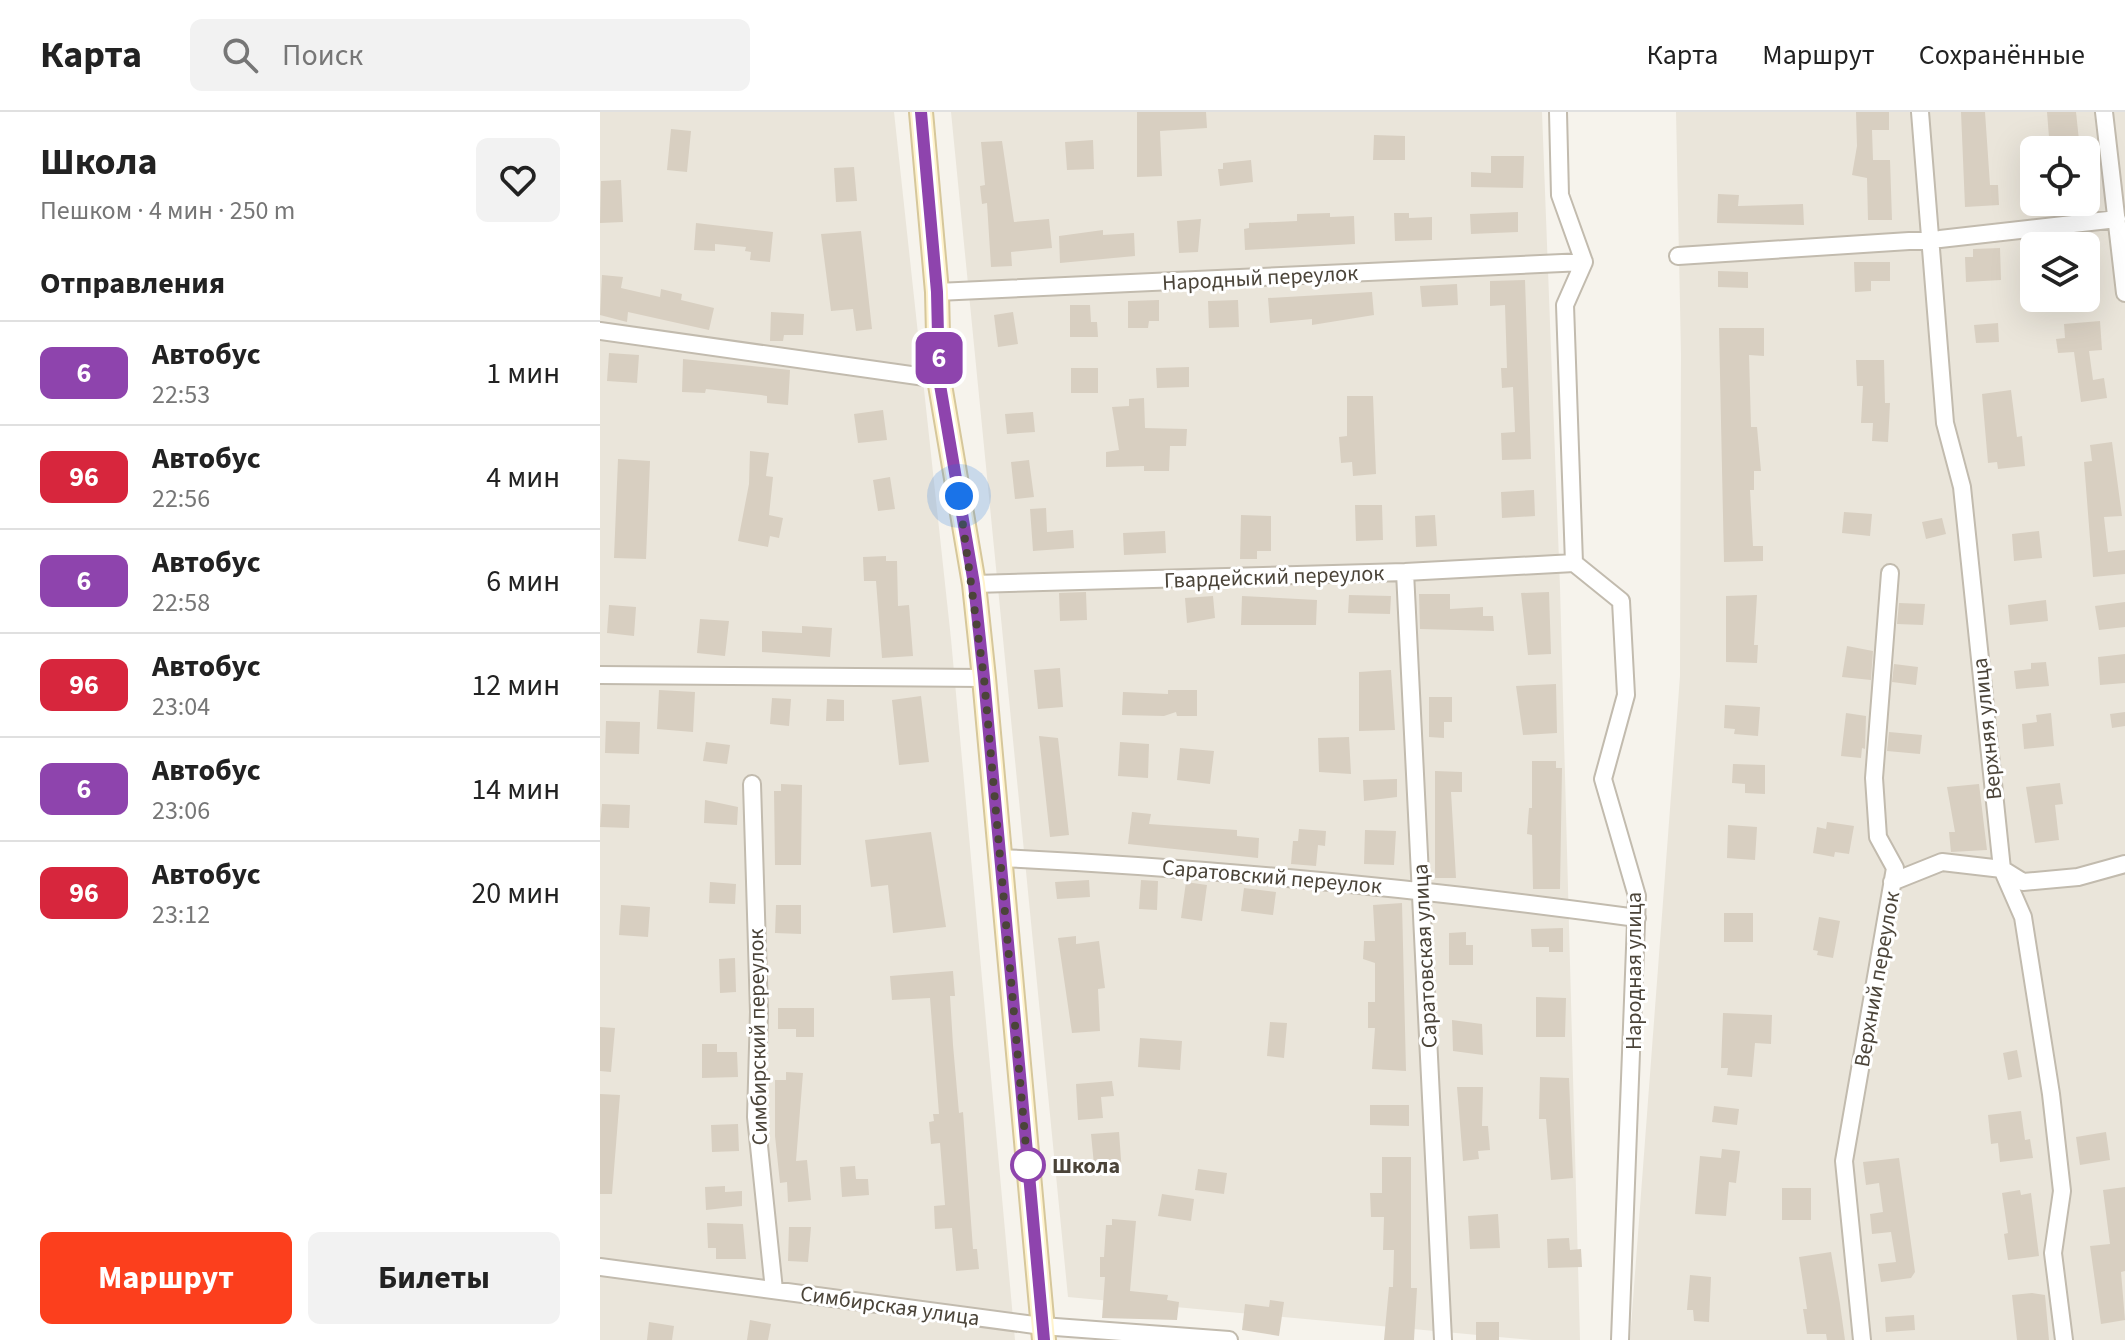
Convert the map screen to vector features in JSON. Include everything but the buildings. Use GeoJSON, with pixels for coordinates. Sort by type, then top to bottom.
{"type":"FeatureCollection","features":[{"type":"Feature","properties":{"kind":"main road"},"geometry":{"type":"LineString","coordinates":[[921,112],[937,292],[939,379],[974,584],[1043,1333]]}},
{"type":"Feature","properties":{"kind":"street"},"geometry":{"type":"LineString","coordinates":[[1558,112],[1560,195],[1584,262],[1565,305],[1574,563]]}},
{"type":"Feature","properties":{"kind":"street","name":"Верхняя улица"},"geometry":{"type":"LineString","coordinates":[[1920,112],[1945,423],[1962,487],[2002,869],[2023,917],[2051,1094],[2062,1191],[2053,1253],[2064,1340]]}},
{"type":"Feature","properties":{"kind":"street"},"geometry":{"type":"LineString","coordinates":[[2104,112],[2125,293]]}},
{"type":"Feature","properties":{"kind":"street"},"geometry":{"type":"LineString","coordinates":[[1678,256],[1929,240],[2117,219]]}},
{"type":"Feature","properties":{"kind":"street","name":"Народный переулок"},"geometry":{"type":"LineString","coordinates":[[937,292],[1584,262]]}},
{"type":"Feature","properties":{"kind":"street"},"geometry":{"type":"LineString","coordinates":[[600,331],[939,379]]}},
{"type":"Feature","properties":{"kind":"street","name":"Гвардейский переулок"},"geometry":{"type":"LineString","coordinates":[[974,584],[1405,572],[1574,563]]}},
{"type":"Feature","properties":{"kind":"street","name":"Народная улица"},"geometry":{"type":"LineString","coordinates":[[1574,563],[1621,601],[1626,695],[1603,779],[1637,896],[1620,1340]]}},
{"type":"Feature","properties":{"kind":"street","name":"Саратовская улица"},"geometry":{"type":"LineString","coordinates":[[1405,572],[1443,1340]]}},
{"type":"Feature","properties":{"kind":"street","name":"Верхний переулок"},"geometry":{"type":"LineString","coordinates":[[1862,1340],[1844,1161],[1895,868],[1878,837],[1874,778],[1890,573]]}},
{"type":"Feature","properties":{"kind":"street"},"geometry":{"type":"LineString","coordinates":[[600,675],[984,678]]}},
{"type":"Feature","properties":{"kind":"street","name":"Симбирский переулок"},"geometry":{"type":"LineString","coordinates":[[752,784],[759,1012],[756,1117],[774,1290]]}},
{"type":"Feature","properties":{"kind":"street","name":"Саратовский переулок"},"geometry":{"type":"LineString","coordinates":[[1001,858],[1154,865],[1420,890],[1637,918]]}},
{"type":"Feature","properties":{"kind":"street"},"geometry":{"type":"LineString","coordinates":[[1892,882],[1942,862],[2002,869],[2023,882],[2078,877],[2125,864]]}},
{"type":"Feature","properties":{"kind":"street","name":"Симбирская улица"},"geometry":{"type":"LineString","coordinates":[[600,1267],[774,1290],[1043,1333],[1229,1340]]}},
{"type":"Feature","properties":{"kind":"shaded area"},"geometry":{"type":"Polygon","coordinates":[[[600,112],[894,112],[951,639],[1015,1340],[600,1340],[600,112]]]}},
{"type":"Feature","properties":{"kind":"shaded area"},"geometry":{"type":"Polygon","coordinates":[[[951,112],[1542,112],[1560,587],[1580,1340],[1532,1340],[1068,1297],[951,112]]]}},
{"type":"Feature","properties":{"kind":"shaded area"},"geometry":{"type":"Polygon","coordinates":[[[1676,112],[2125,112],[2125,1340],[1630,1340],[1680,676],[1681,354],[1676,112]]]}},
{"type":"Feature","properties":{"kind":"bus line","name":"6"},"geometry":{"type":"LineString","coordinates":[[921,112],[937,292],[939,379],[974,584],[1044,1340]]}},
{"type":"Feature","properties":{"kind":"place","name":"Школа"},"geometry":{"type":"Point","coordinates":[1028,1165]}},
{"type":"Feature","properties":{"kind":"route"},"geometry":{"type":"LineString","coordinates":[[959,496],[974,584],[984,678],[1028,1170],[1028,1165]]}}]}
